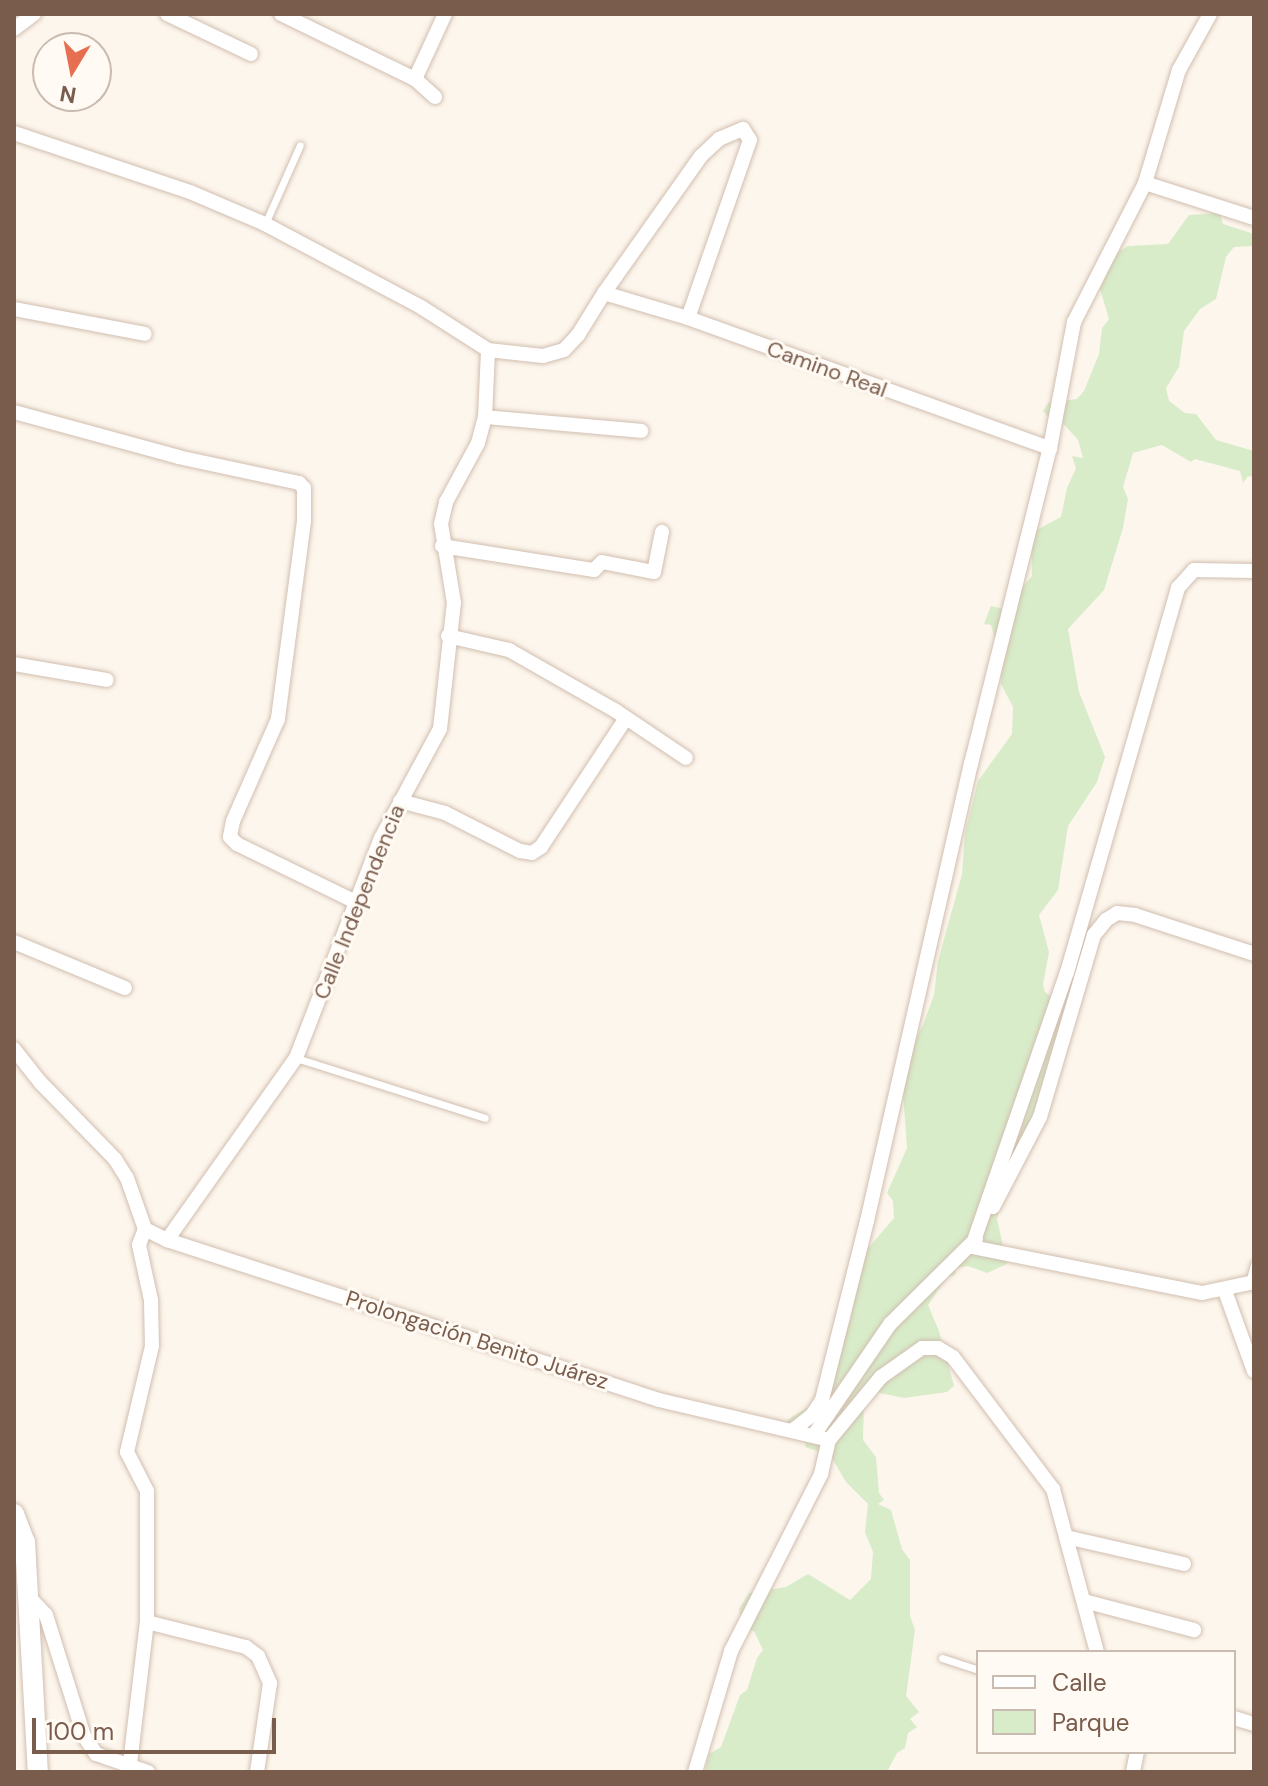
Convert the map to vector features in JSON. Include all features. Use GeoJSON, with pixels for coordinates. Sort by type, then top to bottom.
{"type":"FeatureCollection","features":[{"type":"Feature","properties":{"kind":"main road"},"geometry":{"type":"LineString","coordinates":[[14,1514],[25,1542],[38,1772]]}},
{"type":"Feature","properties":{"kind":"street"},"geometry":{"type":"LineString","coordinates":[[14,29],[34,14]]}},
{"type":"Feature","properties":{"kind":"street"},"geometry":{"type":"LineString","coordinates":[[167,14],[251,54]]}},
{"type":"Feature","properties":{"kind":"street"},"geometry":{"type":"LineString","coordinates":[[281,14],[415,79],[435,97]]}},
{"type":"Feature","properties":{"kind":"street"},"geometry":{"type":"LineString","coordinates":[[415,79],[445,14]]}},
{"type":"Feature","properties":{"kind":"street"},"geometry":{"type":"LineString","coordinates":[[793,1430],[812,1415],[822,1400],[867,1221],[971,764],[1050,448],[1074,322],[1145,183],[1179,70],[1210,14]]}},
{"type":"Feature","properties":{"kind":"street"},"geometry":{"type":"LineString","coordinates":[[14,133],[190,192],[265,224],[409,300],[488,350],[543,356],[564,350],[578,335],[701,156],[719,139],[743,129],[750,140],[688,318]]}},
{"type":"Feature","properties":{"kind":"street"},"geometry":{"type":"LineString","coordinates":[[1145,183],[1254,218]]}},
{"type":"Feature","properties":{"kind":"street","name":"Camino Real"},"geometry":{"type":"LineString","coordinates":[[604,293],[688,318],[1050,448]]}},
{"type":"Feature","properties":{"kind":"street"},"geometry":{"type":"LineString","coordinates":[[14,309],[145,334]]}},
{"type":"Feature","properties":{"kind":"street","name":"Calle Independencia"},"geometry":{"type":"LineString","coordinates":[[167,1240],[296,1058],[381,838],[440,729],[454,603],[442,546],[446,502],[478,443],[485,417],[488,350]]}},
{"type":"Feature","properties":{"kind":"street"},"geometry":{"type":"LineString","coordinates":[[14,412],[178,457],[299,483],[304,488],[304,521],[278,719],[233,821],[230,837],[237,844],[358,903]]}},
{"type":"Feature","properties":{"kind":"street"},"geometry":{"type":"LineString","coordinates":[[485,417],[641,431]]}},
{"type":"Feature","properties":{"kind":"street"},"geometry":{"type":"LineString","coordinates":[[442,546],[594,570],[602,562],[654,572],[662,532]]}},
{"type":"Feature","properties":{"kind":"street"},"geometry":{"type":"LineString","coordinates":[[972,1247],[1067,972],[1178,588],[1194,570],[1254,571]]}},
{"type":"Feature","properties":{"kind":"street"},"geometry":{"type":"LineString","coordinates":[[448,636],[509,650],[626,718],[686,758]]}},
{"type":"Feature","properties":{"kind":"street"},"geometry":{"type":"LineString","coordinates":[[14,664],[107,680]]}},
{"type":"Feature","properties":{"kind":"street"},"geometry":{"type":"LineString","coordinates":[[400,801],[445,813],[520,851],[532,853],[541,847],[626,718]]}},
{"type":"Feature","properties":{"kind":"street"},"geometry":{"type":"LineString","coordinates":[[814,1435],[890,1324],[972,1247],[1040,1117],[1094,935],[1106,920],[1117,913],[1135,915],[1254,954]]}},
{"type":"Feature","properties":{"kind":"street"},"geometry":{"type":"LineString","coordinates":[[14,942],[125,988]]}},
{"type":"Feature","properties":{"kind":"street"},"geometry":{"type":"LineString","coordinates":[[14,1049],[40,1082],[115,1159],[127,1178],[145,1229],[139,1245],[149,1280],[153,1337],[127,1452],[147,1491],[147,1622],[129,1769]]}},
{"type":"Feature","properties":{"kind":"street","name":"Prolongación Benito Juárez"},"geometry":{"type":"LineString","coordinates":[[145,1229],[167,1240],[659,1400],[829,1440]]}},
{"type":"Feature","properties":{"kind":"street"},"geometry":{"type":"LineString","coordinates":[[972,1247],[1202,1293],[1225,1291],[1252,1283]]}},
{"type":"Feature","properties":{"kind":"street"},"geometry":{"type":"LineString","coordinates":[[1225,1291],[1254,1371]]}},
{"type":"Feature","properties":{"kind":"street"},"geometry":{"type":"LineString","coordinates":[[695,1772],[731,1651],[821,1474],[829,1440],[881,1377],[922,1348],[938,1348],[953,1357],[1053,1489],[1096,1650]]}},
{"type":"Feature","properties":{"kind":"street"},"geometry":{"type":"LineString","coordinates":[[1066,1537],[1184,1564]]}},
{"type":"Feature","properties":{"kind":"street"},"geometry":{"type":"LineString","coordinates":[[30,1598],[46,1615],[84,1736],[96,1754],[129,1769],[148,1772]]}},
{"type":"Feature","properties":{"kind":"street"},"geometry":{"type":"LineString","coordinates":[[1084,1601],[1194,1630]]}},
{"type":"Feature","properties":{"kind":"street"},"geometry":{"type":"LineString","coordinates":[[147,1622],[246,1647],[258,1656],[270,1683],[257,1772]]}},
{"type":"Feature","properties":{"kind":"lane"},"geometry":{"type":"LineString","coordinates":[[265,224],[300,145]]}},
{"type":"Feature","properties":{"kind":"lane"},"geometry":{"type":"LineString","coordinates":[[296,1058],[485,1118]]}},
{"type":"Feature","properties":{"kind":"lane"},"geometry":{"type":"LineString","coordinates":[[1252,1283],[1254,1264]]}},
{"type":"Feature","properties":{"kind":"lane"},"geometry":{"type":"LineString","coordinates":[[942,1658],[976,1669]]}},
{"type":"Feature","properties":{"kind":"green space"},"geometry":{"type":"Polygon","coordinates":[[[1220,213],[1223,224],[1254,234],[1254,246],[1234,247],[1226,257],[1216,299],[1200,309],[1184,331],[1179,367],[1166,388],[1169,401],[1185,413],[1196,414],[1216,440],[1254,451],[1254,477],[1248,476],[1243,483],[1240,471],[1195,459],[1191,462],[1162,445],[1133,453],[1123,487],[1128,499],[1123,528],[1104,590],[1068,629],[1079,692],[1105,757],[1097,782],[1068,826],[1058,890],[1039,915],[1049,952],[1043,984],[1045,992],[1055,999],[1066,1048],[1053,1099],[1004,1187],[997,1219],[1007,1264],[987,1273],[968,1266],[956,1268],[955,1275],[947,1277],[928,1305],[939,1331],[954,1386],[947,1392],[904,1398],[875,1392],[864,1399],[863,1440],[876,1457],[879,1493],[884,1500],[878,1504],[891,1510],[902,1549],[910,1560],[910,1616],[915,1630],[906,1696],[919,1712],[910,1719],[917,1727],[908,1733],[905,1748],[897,1753],[887,1772],[705,1772],[709,1754],[721,1747],[740,1695],[747,1690],[757,1658],[763,1650],[754,1631],[743,1630],[739,1609],[749,1593],[786,1587],[808,1574],[850,1600],[871,1579],[873,1552],[865,1532],[868,1504],[846,1482],[830,1455],[805,1447],[807,1437],[786,1426],[787,1420],[807,1408],[818,1394],[851,1319],[858,1260],[894,1218],[893,1201],[887,1193],[907,1148],[901,1065],[923,1025],[934,995],[938,961],[962,874],[965,833],[978,781],[1012,734],[1013,707],[1001,684],[999,652],[991,625],[984,624],[991,606],[1004,609],[1032,576],[1031,533],[1061,517],[1067,488],[1076,468],[1072,456],[1083,458],[1078,440],[1060,420],[1050,419],[1043,411],[1048,403],[1077,399],[1084,391],[1099,354],[1102,328],[1109,319],[1100,289],[1115,254],[1128,246],[1168,244],[1189,215],[1220,213]]]}}]}
